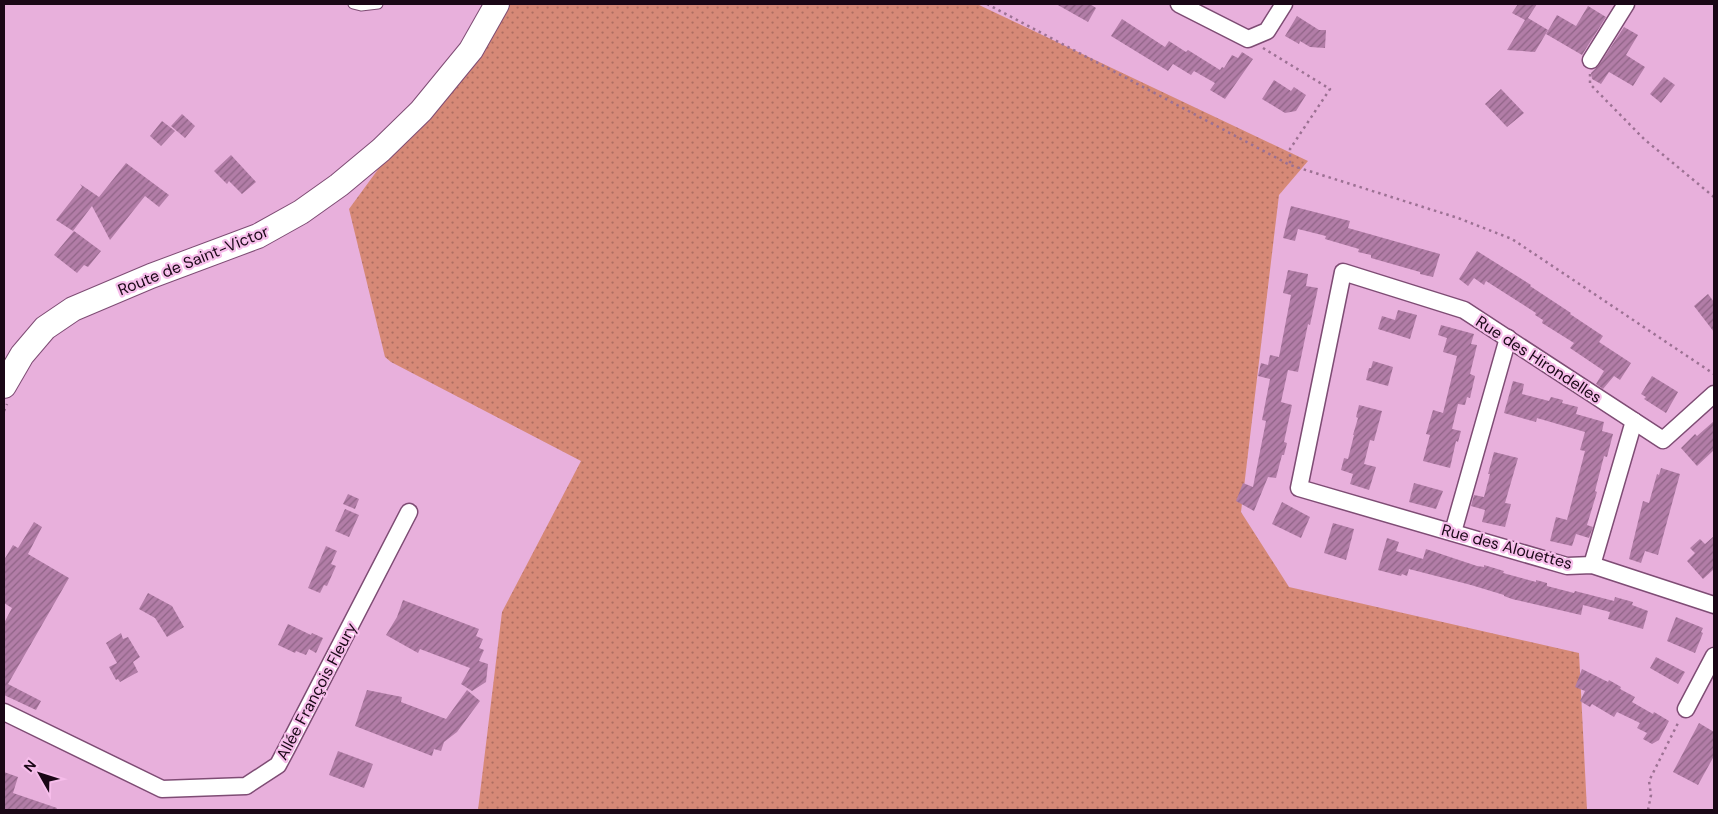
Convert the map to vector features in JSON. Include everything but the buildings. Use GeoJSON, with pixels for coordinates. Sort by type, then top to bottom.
{"type":"FeatureCollection","features":[{"type":"Feature","properties":{"kind":"main road","name":"Route de Saint-Victor"},"geometry":{"type":"LineString","coordinates":[[4,386],[22,355],[45,328],[73,309],[151,276],[258,236],[301,212],[339,185],[381,150],[421,111],[471,50],[496,4]]}},
{"type":"Feature","properties":{"kind":"street"},"geometry":{"type":"LineString","coordinates":[[1179,4],[1248,39],[1267,32],[1284,4]]}},
{"type":"Feature","properties":{"kind":"street"},"geometry":{"type":"LineString","coordinates":[[1591,60],[1626,4]]}},
{"type":"Feature","properties":{"kind":"street","name":"Rue des Hirondelles"},"geometry":{"type":"LineString","coordinates":[[1299,488],[1343,272],[1464,310],[1663,440],[1714,394]]}},
{"type":"Feature","properties":{"kind":"street"},"geometry":{"type":"LineString","coordinates":[[1452,532],[1508,338]]}},
{"type":"Feature","properties":{"kind":"street"},"geometry":{"type":"LineString","coordinates":[[1592,566],[1634,420]]}},
{"type":"Feature","properties":{"kind":"street","name":"Rue des Alouettes"},"geometry":{"type":"LineString","coordinates":[[1299,488],[1567,566],[1592,566],[1714,605]]}},
{"type":"Feature","properties":{"kind":"street","name":"Allée François Fleury"},"geometry":{"type":"LineString","coordinates":[[4,712],[162,789],[246,786],[278,765],[409,512]]}},
{"type":"Feature","properties":{"kind":"street"},"geometry":{"type":"LineString","coordinates":[[1686,709],[1714,656]]}},
{"type":"Feature","properties":{"kind":"lane"},"geometry":{"type":"LineString","coordinates":[[353,4],[361,6],[378,4]]}},
{"type":"Feature","properties":{"kind":"path"},"geometry":{"type":"LineString","coordinates":[[987,4],[1290,165],[1458,218],[1512,239],[1714,374]]}},
{"type":"Feature","properties":{"kind":"path"},"geometry":{"type":"LineString","coordinates":[[1248,39],[1330,89],[1290,149],[1290,165]]}},
{"type":"Feature","properties":{"kind":"path"},"geometry":{"type":"LineString","coordinates":[[1591,60],[1590,84],[1644,139],[1714,197]]}},
{"type":"Feature","properties":{"kind":"path"},"geometry":{"type":"LineString","coordinates":[[1648,810],[1651,795],[1649,781],[1686,709]]}},
{"type":"Feature","properties":{"kind":"shaded area"},"geometry":{"type":"Polygon","coordinates":[[[499,4],[977,4],[1308,161],[1279,195],[1241,512],[1289,587],[1579,653],[1587,810],[478,810],[502,612],[581,461],[391,362],[385,357],[349,209],[499,4]]]}}]}
